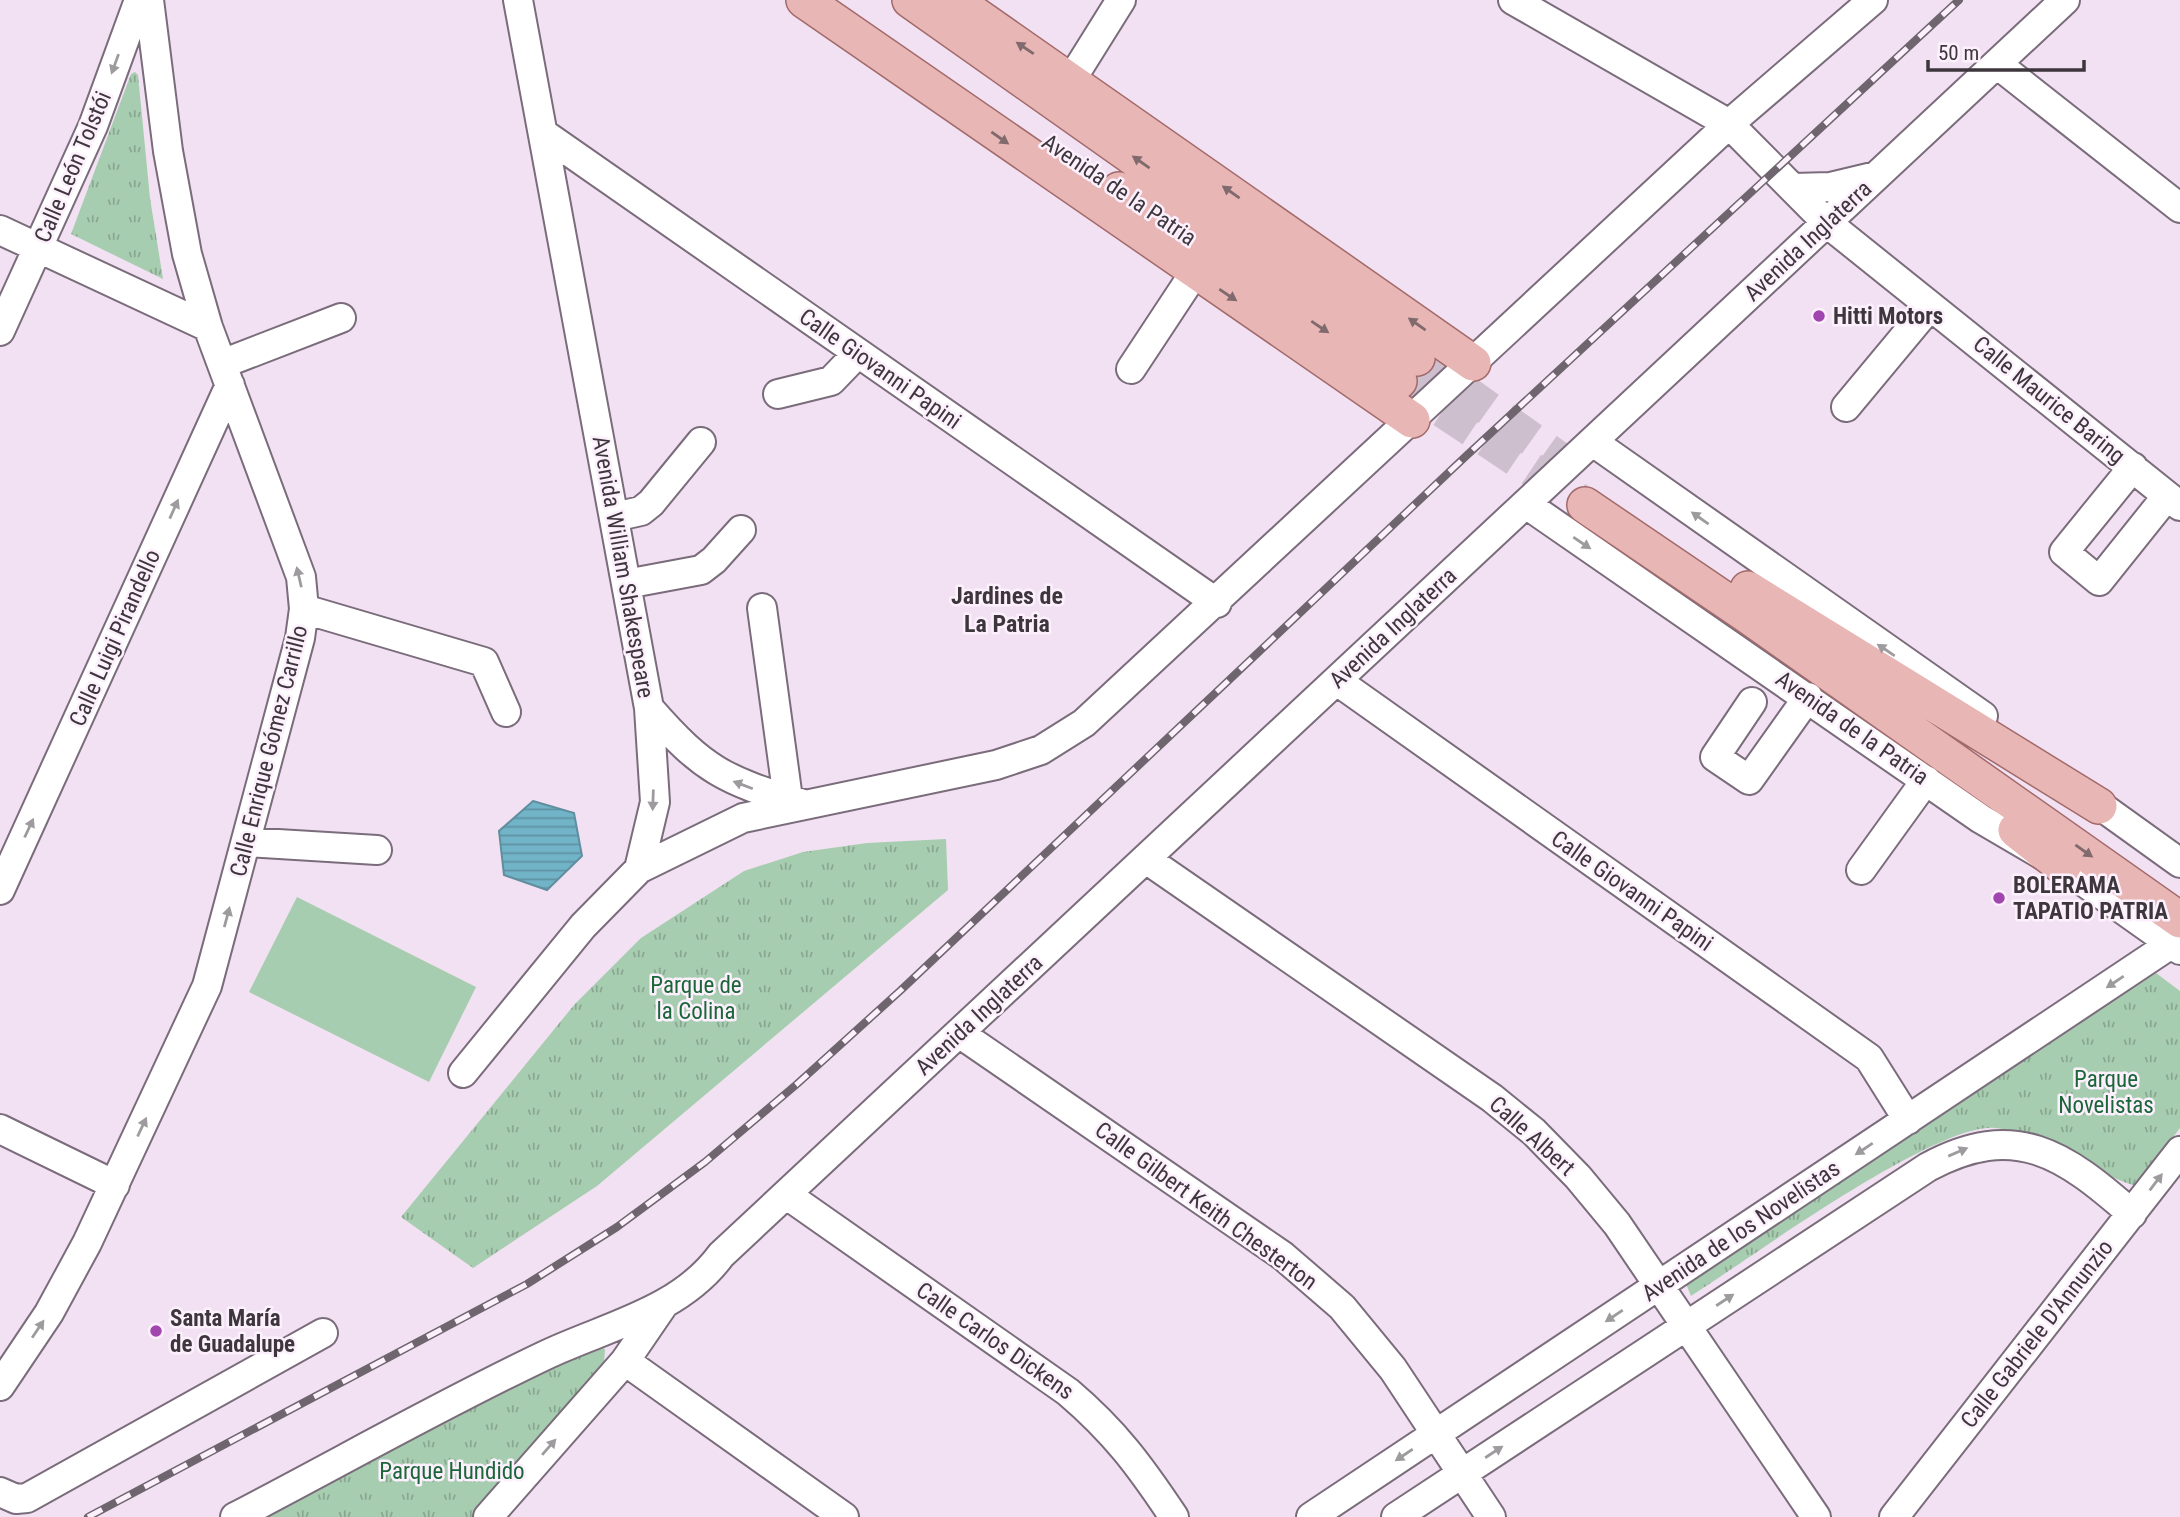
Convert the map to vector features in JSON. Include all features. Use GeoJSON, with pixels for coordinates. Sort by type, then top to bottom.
{"type":"FeatureCollection","features":[{"type":"Feature","properties":{"kind":"main road"},"geometry":{"type":"LineString","coordinates":[[804,0],[1412,420]]}},
{"type":"Feature","properties":{"kind":"main road","name":"Avenida de la Patria"},"geometry":{"type":"LineString","coordinates":[[838,0],[1408,369],[910,0]]}},
{"type":"Feature","properties":{"kind":"main road"},"geometry":{"type":"LineString","coordinates":[[954,0],[1473,363]]}},
{"type":"Feature","properties":{"kind":"main road","name":"Avenida de la Patria"},"geometry":{"type":"LineString","coordinates":[[1590,495],[2180,891]]}},
{"type":"Feature","properties":{"kind":"main road"},"geometry":{"type":"LineString","coordinates":[[1712,579],[2099,806]]}},
{"type":"Feature","properties":{"kind":"main road"},"geometry":{"type":"LineString","coordinates":[[1712,579],[1777,654],[1982,803],[2063,867]]}},
{"type":"Feature","properties":{"kind":"main road","name":"Avenida de la Patria"},"geometry":{"type":"LineString","coordinates":[[1712,579],[2177,938]]}},
{"type":"Feature","properties":{"kind":"street","name":"Calle León Tolstói"},"geometry":{"type":"LineString","coordinates":[[0,331],[93,126],[139,0]]}},
{"type":"Feature","properties":{"kind":"street","name":"Calle Enrique Gómez Carrillo"},"geometry":{"type":"LineString","coordinates":[[0,1386],[49,1313],[115,1185],[207,986],[300,638],[304,609],[301,577],[208,327],[187,254],[167,151],[149,0]]}},
{"type":"Feature","properties":{"kind":"street","name":"Avenida William Shakespeare"},"geometry":{"type":"LineString","coordinates":[[518,0],[649,708],[655,802],[639,869]]}},
{"type":"Feature","properties":{"kind":"street"},"geometry":{"type":"LineString","coordinates":[[1071,80],[1121,0]]}},
{"type":"Feature","properties":{"kind":"street","name":"Calle Maurice Baring"},"geometry":{"type":"LineString","coordinates":[[1513,0],[1729,124],[1827,223],[2173,501]]}},
{"type":"Feature","properties":{"kind":"street"},"geometry":{"type":"LineString","coordinates":[[463,1073],[583,926],[639,869],[743,818],[798,802],[996,765],[1041,750],[1084,723],[1217,603],[1729,124],[1873,0]]}},
{"type":"Feature","properties":{"kind":"street","name":"Avenida Inglaterra"},"geometry":{"type":"LineString","coordinates":[[235,1517],[549,1353],[611,1331],[704,1277],[721,1255],[2065,0]]}},
{"type":"Feature","properties":{"kind":"street"},"geometry":{"type":"LineString","coordinates":[[1997,64],[2180,208]]}},
{"type":"Feature","properties":{"kind":"street","name":"Calle Giovanni Papini"},"geometry":{"type":"LineString","coordinates":[[544,134],[1217,603]]}},
{"type":"Feature","properties":{"kind":"street"},"geometry":{"type":"LineString","coordinates":[[1793,188],[1830,187],[1879,175]]}},
{"type":"Feature","properties":{"kind":"street"},"geometry":{"type":"LineString","coordinates":[[0,230],[208,327]]}},
{"type":"Feature","properties":{"kind":"street"},"geometry":{"type":"LineString","coordinates":[[1131,369],[1195,272]]}},
{"type":"Feature","properties":{"kind":"street"},"geometry":{"type":"LineString","coordinates":[[1846,407],[1930,306]]}},
{"type":"Feature","properties":{"kind":"street"},"geometry":{"type":"LineString","coordinates":[[226,375],[341,318]]}},
{"type":"Feature","properties":{"kind":"street"},"geometry":{"type":"LineString","coordinates":[[778,394],[831,381],[858,353]]}},
{"type":"Feature","properties":{"kind":"street","name":"Calle Luigi Pirandello"},"geometry":{"type":"LineString","coordinates":[[0,890],[226,375]]}},
{"type":"Feature","properties":{"kind":"street"},"geometry":{"type":"LineString","coordinates":[[614,517],[641,511],[701,442]]}},
{"type":"Feature","properties":{"kind":"street"},"geometry":{"type":"LineString","coordinates":[[1592,442],[2010,734],[2099,806],[2180,863]]}},
{"type":"Feature","properties":{"kind":"street"},"geometry":{"type":"LineString","coordinates":[[2133,467],[2064,552],[2099,581],[2173,501]]}},
{"type":"Feature","properties":{"kind":"street","name":"Avenida de la Patria"},"geometry":{"type":"LineString","coordinates":[[1526,504],[1981,818],[2177,938]]}},
{"type":"Feature","properties":{"kind":"street"},"geometry":{"type":"LineString","coordinates":[[626,584],[701,570],[714,560],[741,530]]}},
{"type":"Feature","properties":{"kind":"street"},"geometry":{"type":"LineString","coordinates":[[762,608],[798,802]]}},
{"type":"Feature","properties":{"kind":"street"},"geometry":{"type":"LineString","coordinates":[[304,609],[484,662],[506,712]]}},
{"type":"Feature","properties":{"kind":"street","name":"Calle Giovanni Papini"},"geometry":{"type":"LineString","coordinates":[[1337,681],[1868,1058],[1908,1120]]}},
{"type":"Feature","properties":{"kind":"street"},"geometry":{"type":"LineString","coordinates":[[1752,702],[1715,757],[1749,780],[1808,697]]}},
{"type":"Feature","properties":{"kind":"street"},"geometry":{"type":"LineString","coordinates":[[649,708],[680,744],[717,773],[740,785],[798,802]]}},
{"type":"Feature","properties":{"kind":"street"},"geometry":{"type":"LineString","coordinates":[[651,761],[657,742],[665,740],[680,744]]}},
{"type":"Feature","properties":{"kind":"street"},"geometry":{"type":"LineString","coordinates":[[1861,870],[1926,780]]}},
{"type":"Feature","properties":{"kind":"street"},"geometry":{"type":"LineString","coordinates":[[247,842],[377,850]]}},
{"type":"Feature","properties":{"kind":"street","name":"Calle Albert"},"geometry":{"type":"LineString","coordinates":[[1146,859],[1492,1098],[1534,1132],[1578,1177],[1660,1285],[1816,1517]]}},
{"type":"Feature","properties":{"kind":"street","name":"Avenida de los Novelistas"},"geometry":{"type":"LineString","coordinates":[[1311,1517],[2177,938]]}},
{"type":"Feature","properties":{"kind":"street","name":"Calle Gilbert Keith Chesterton"},"geometry":{"type":"LineString","coordinates":[[959,1033],[1283,1256],[1342,1307],[1392,1369],[1491,1517]]}},
{"type":"Feature","properties":{"kind":"street"},"geometry":{"type":"LineString","coordinates":[[0,1129],[115,1185]]}},
{"type":"Feature","properties":{"kind":"street","name":"Avenida de los Novelistas"},"geometry":{"type":"LineString","coordinates":[[1396,1517],[1928,1167],[1969,1147],[1999,1143],[2045,1153],[2107,1193],[2132,1214]]}},
{"type":"Feature","properties":{"kind":"street","name":"Calle Gabriele D'Annunzio"},"geometry":{"type":"LineString","coordinates":[[1894,1517],[2180,1151]]}},
{"type":"Feature","properties":{"kind":"street","name":"Calle Carlos Dickens"},"geometry":{"type":"LineString","coordinates":[[787,1195],[1068,1392],[1102,1421],[1134,1456],[1174,1517]]}},
{"type":"Feature","properties":{"kind":"street","name":"Avenida Inglaterra"},"geometry":{"type":"LineString","coordinates":[[549,1353],[574,1333],[721,1255]]}},
{"type":"Feature","properties":{"kind":"street"},"geometry":{"type":"LineString","coordinates":[[488,1517],[625,1361],[655,1321],[666,1301]]}},
{"type":"Feature","properties":{"kind":"street"},"geometry":{"type":"LineString","coordinates":[[0,1492],[16,1499],[27,1498],[323,1333]]}},
{"type":"Feature","properties":{"kind":"street"},"geometry":{"type":"LineString","coordinates":[[625,1361],[844,1517]]}},
{"type":"Feature","properties":{"kind":"green space"},"geometry":{"type":"Polygon","coordinates":[[[135,72],[138,75],[150,198],[163,279],[71,234],[131,74],[135,72]]]}},
{"type":"Feature","properties":{"kind":"green space","name":"Parque de la Colina"},"geometry":{"type":"Polygon","coordinates":[[[946,839],[948,890],[597,1186],[473,1268],[401,1217],[574,1005],[641,938],[744,871],[803,852],[867,843],[946,839]]]}},
{"type":"Feature","properties":{"kind":"green space"},"geometry":{"type":"Polygon","coordinates":[[[297,897],[476,987],[429,1082],[249,992],[297,897]]]}},
{"type":"Feature","properties":{"kind":"green space","name":"Parque Novelistas"},"geometry":{"type":"Polygon","coordinates":[[[2156,973],[2180,991],[2180,1128],[2136,1186],[2101,1172],[2033,1137],[1995,1128],[1967,1132],[1930,1147],[1842,1196],[1691,1296],[1684,1279],[2156,973]]]}},
{"type":"Feature","properties":{"kind":"green space","name":"Parque Hundido"},"geometry":{"type":"Polygon","coordinates":[[[594,1345],[605,1349],[604,1364],[473,1517],[263,1517],[594,1345]]]}},
{"type":"Feature","properties":{"kind":"water"},"geometry":{"type":"Polygon","coordinates":[[[533,801],[574,813],[582,856],[547,890],[504,875],[499,831],[533,801]]]}},
{"type":"Feature","properties":{"kind":"tunnel"},"geometry":{"type":"LineString","coordinates":[[1417,358],[1584,477]]}},
{"type":"Feature","properties":{"kind":"tunnel"},"geometry":{"type":"LineString","coordinates":[[1399,381],[1585,505]]}},
{"type":"Feature","properties":{"kind":"railway"},"geometry":{"type":"LineString","coordinates":[[88,1517],[527,1284],[617,1227],[705,1162],[901,990],[1465,457],[1959,0]]}},
{"type":"Feature","properties":{"kind":"place","name":"Hitti Motors"},"geometry":{"type":"Point","coordinates":[1819,316]}},
{"type":"Feature","properties":{"kind":"place","name":"BOLERAMA TAPATIO PATRIA"},"geometry":{"type":"Point","coordinates":[1999,898]}},
{"type":"Feature","properties":{"kind":"place","name":"Santa María de Guadalupe"},"geometry":{"type":"Point","coordinates":[156,1331]}},
{"type":"Feature","properties":{"kind":"district","name":"Jardines de La Patria"},"geometry":{"type":"Point","coordinates":[1007,610]}}]}
